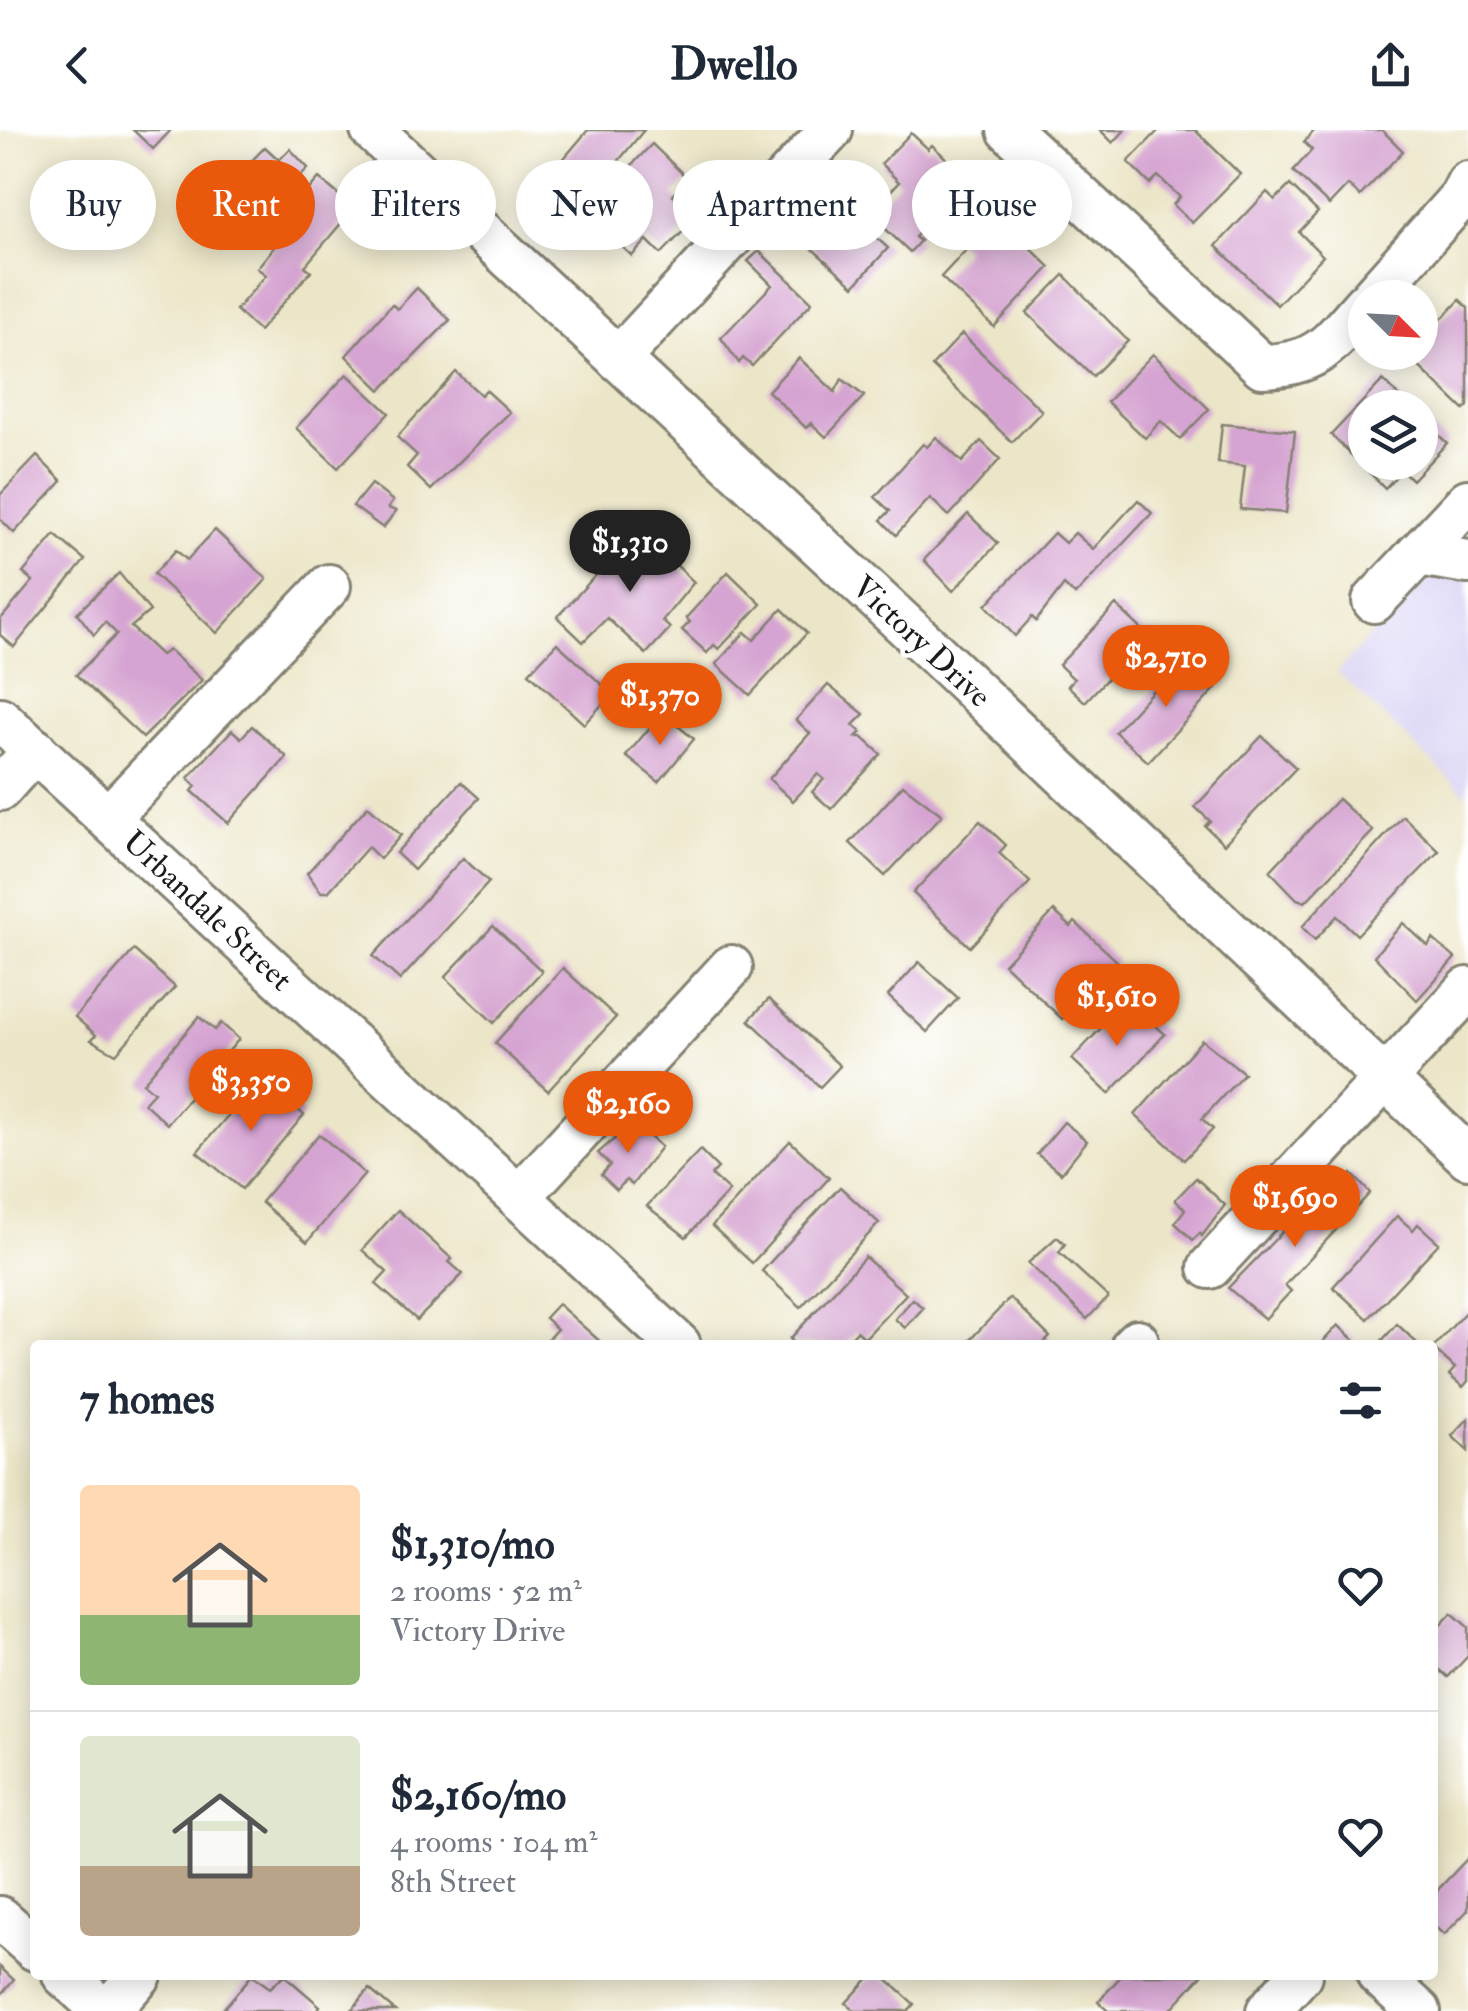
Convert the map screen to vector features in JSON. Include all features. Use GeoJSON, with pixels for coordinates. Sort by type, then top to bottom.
{"type":"FeatureCollection","features":[{"type":"Feature","properties":{"kind":"street","name":"Victory Drive"},"geometry":{"type":"LineString","coordinates":[[372,130],[1468,1157]]}},
{"type":"Feature","properties":{"kind":"street"},"geometry":{"type":"LineString","coordinates":[[618,360],[831,130]]}},
{"type":"Feature","properties":{"kind":"street"},"geometry":{"type":"LineString","coordinates":[[1009,130],[1262,366],[1289,365],[1319,355],[1348,323]]}},
{"type":"Feature","properties":{"kind":"street"},"geometry":{"type":"LineString","coordinates":[[1387,280],[1462,197],[1468,184]]}},
{"type":"Feature","properties":{"kind":"street"},"geometry":{"type":"LineString","coordinates":[[1374,601],[1468,500]]}},
{"type":"Feature","properties":{"kind":"street"},"geometry":{"type":"LineString","coordinates":[[1418,554],[1468,562]]}},
{"type":"Feature","properties":{"kind":"street"},"geometry":{"type":"LineString","coordinates":[[108,818],[329,586]]}},
{"type":"Feature","properties":{"kind":"street","name":"Urbandale Street"},"geometry":{"type":"LineString","coordinates":[[0,718],[675,1340]]}},
{"type":"Feature","properties":{"kind":"street"},"geometry":{"type":"LineString","coordinates":[[0,790],[35,750]]}},
{"type":"Feature","properties":{"kind":"street"},"geometry":{"type":"LineString","coordinates":[[518,1197],[731,967]]}},
{"type":"Feature","properties":{"kind":"street"},"geometry":{"type":"LineString","coordinates":[[1210,1267],[1468,990]]}},
{"type":"Feature","properties":{"kind":"street"},"geometry":{"type":"LineString","coordinates":[[0,1918],[30,1945]]}},
{"type":"Feature","properties":{"kind":"street"},"geometry":{"type":"LineString","coordinates":[[70,1980],[106,2011],[135,1980]]}},
{"type":"Feature","properties":{"kind":"street"},"geometry":{"type":"LineString","coordinates":[[1268,2011],[1296,1980]]}},
{"type":"Feature","properties":{"kind":"street"},"geometry":{"type":"LineString","coordinates":[[1385,1980],[1419,2011]]}},
{"type":"Feature","properties":{"kind":"shaded area"},"geometry":{"type":"Polygon","coordinates":[[[1468,531],[1468,796],[1337,672],[1468,531]]]}},
{"type":"Feature","properties":{"kind":"building"},"geometry":{"type":"Polygon","coordinates":[[[133,130],[171,130],[153,149],[133,130]]]}},
{"type":"Feature","properties":{"kind":"building"},"geometry":{"type":"Polygon","coordinates":[[[588,130],[644,130],[619,160],[563,160],[588,130]]]}},
{"type":"Feature","properties":{"kind":"building"},"geometry":{"type":"Polygon","coordinates":[[[1100,130],[1125,130],[1113,143],[1100,130]]]}},
{"type":"Feature","properties":{"kind":"building"},"geometry":{"type":"Polygon","coordinates":[[[1159,130],[1195,130],[1240,174],[1192,223],[1173,205],[1180,197],[1158,176],[1150,184],[1128,162],[1159,130]]]}},
{"type":"Feature","properties":{"kind":"building"},"geometry":{"type":"Polygon","coordinates":[[[1315,130],[1382,130],[1403,151],[1360,196],[1348,185],[1329,205],[1293,171],[1312,150],[1304,142],[1315,130]]]}},
{"type":"Feature","properties":{"kind":"building"},"geometry":{"type":"Polygon","coordinates":[[[911,133],[948,160],[912,160],[910,252],[892,235],[892,189],[899,182],[892,175],[892,160],[885,160],[911,133]]]}},
{"type":"Feature","properties":{"kind":"building"},"geometry":{"type":"Polygon","coordinates":[[[652,144],[673,164],[673,242],[661,254],[653,246],[653,160],[637,160],[652,144]]]}},
{"type":"Feature","properties":{"kind":"building"},"geometry":{"type":"Polygon","coordinates":[[[265,147],[279,160],[252,160],[265,147]]]}},
{"type":"Feature","properties":{"kind":"building"},"geometry":{"type":"Polygon","coordinates":[[[290,149],[300,160],[279,160],[290,149]]]}},
{"type":"Feature","properties":{"kind":"building"},"geometry":{"type":"Polygon","coordinates":[[[319,178],[335,192],[335,230],[305,266],[311,271],[259,331],[236,310],[266,275],[257,268],[272,250],[315,250],[315,183],[319,178]]]}},
{"type":"Feature","properties":{"kind":"building"},"geometry":{"type":"Polygon","coordinates":[[[1290,185],[1318,212],[1299,232],[1323,256],[1277,305],[1216,246],[1267,192],[1275,200],[1290,185]]]}},
{"type":"Feature","properties":{"kind":"building"},"geometry":{"type":"Polygon","coordinates":[[[814,250],[886,250],[854,286],[814,250]]]}},
{"type":"Feature","properties":{"kind":"building"},"geometry":{"type":"Polygon","coordinates":[[[966,250],[1032,250],[1050,267],[994,327],[941,277],[966,250]]]}},
{"type":"Feature","properties":{"kind":"building"},"geometry":{"type":"Polygon","coordinates":[[[759,251],[812,302],[752,366],[743,358],[739,363],[721,338],[772,285],[748,261],[759,251]]]}},
{"type":"Feature","properties":{"kind":"building"},"geometry":{"type":"Polygon","coordinates":[[[1064,275],[1128,341],[1093,376],[1027,313],[1064,275]]]}},
{"type":"Feature","properties":{"kind":"building"},"geometry":{"type":"Polygon","coordinates":[[[417,288],[450,320],[381,390],[346,356],[392,304],[397,309],[417,288]]]}},
{"type":"Feature","properties":{"kind":"building"},"geometry":{"type":"Polygon","coordinates":[[[1460,300],[1468,308],[1468,406],[1464,410],[1423,370],[1438,370],[1438,323],[1460,300]]]}},
{"type":"Feature","properties":{"kind":"building"},"geometry":{"type":"Polygon","coordinates":[[[962,334],[1042,411],[1012,442],[932,366],[962,334]]]}},
{"type":"Feature","properties":{"kind":"building"},"geometry":{"type":"Polygon","coordinates":[[[1153,354],[1209,409],[1180,439],[1161,421],[1145,438],[1107,402],[1153,354]]]}},
{"type":"Feature","properties":{"kind":"building"},"geometry":{"type":"Polygon","coordinates":[[[799,358],[835,392],[842,379],[864,396],[826,437],[811,423],[806,428],[768,391],[799,358]]]}},
{"type":"Feature","properties":{"kind":"building"},"geometry":{"type":"Polygon","coordinates":[[[456,372],[481,395],[486,390],[510,412],[431,490],[407,467],[417,455],[397,437],[456,372]]]}},
{"type":"Feature","properties":{"kind":"building"},"geometry":{"type":"Polygon","coordinates":[[[347,374],[389,413],[338,468],[296,428],[347,374]]]}},
{"type":"Feature","properties":{"kind":"building"},"geometry":{"type":"Polygon","coordinates":[[[1383,380],[1393,390],[1374,390],[1383,380]]]}},
{"type":"Feature","properties":{"kind":"building"},"geometry":{"type":"Polygon","coordinates":[[[1348,417],[1348,452],[1331,435],[1348,417]]]}},
{"type":"Feature","properties":{"kind":"building"},"geometry":{"type":"Polygon","coordinates":[[[1222,424],[1295,431],[1286,513],[1240,509],[1245,466],[1218,463],[1222,424]]]}},
{"type":"Feature","properties":{"kind":"building"},"geometry":{"type":"Polygon","coordinates":[[[1438,434],[1447,443],[1438,453],[1438,434]]]}},
{"type":"Feature","properties":{"kind":"building"},"geometry":{"type":"Polygon","coordinates":[[[936,437],[962,462],[981,441],[1000,459],[949,516],[930,498],[896,535],[881,520],[890,511],[875,497],[923,444],[927,447],[936,437]]]}},
{"type":"Feature","properties":{"kind":"building"},"geometry":{"type":"Polygon","coordinates":[[[37,456],[62,481],[14,533],[0,519],[0,495],[37,456]]]}},
{"type":"Feature","properties":{"kind":"building"},"geometry":{"type":"Polygon","coordinates":[[[1377,480],[1393,480],[1385,488],[1377,480]]]}},
{"type":"Feature","properties":{"kind":"building"},"geometry":{"type":"Polygon","coordinates":[[[371,484],[393,501],[388,508],[396,511],[383,528],[353,506],[371,484]]]}},
{"type":"Feature","properties":{"kind":"building"},"geometry":{"type":"Polygon","coordinates":[[[1138,500],[1152,513],[1075,595],[1064,585],[1036,621],[1032,617],[1015,636],[986,605],[1054,533],[1065,543],[1075,533],[1093,549],[1138,500]]]}},
{"type":"Feature","properties":{"kind":"building"},"geometry":{"type":"Polygon","coordinates":[[[968,514],[998,543],[953,591],[924,560],[968,514]]]}},
{"type":"Feature","properties":{"kind":"building"},"geometry":{"type":"Polygon","coordinates":[[[639,529],[694,582],[662,621],[670,628],[646,654],[607,618],[583,642],[557,617],[639,529]]]}},
{"type":"Feature","properties":{"kind":"building"},"geometry":{"type":"Polygon","coordinates":[[[215,530],[267,579],[217,633],[154,574],[176,550],[187,560],[215,530]]]}},
{"type":"Feature","properties":{"kind":"building"},"geometry":{"type":"Polygon","coordinates":[[[55,535],[85,560],[14,647],[0,635],[0,620],[33,581],[23,573],[55,535]]]}},
{"type":"Feature","properties":{"kind":"building"},"geometry":{"type":"Polygon","coordinates":[[[728,572],[761,604],[719,649],[714,645],[707,653],[682,630],[690,622],[686,618],[728,572]]]}},
{"type":"Feature","properties":{"kind":"building"},"geometry":{"type":"Polygon","coordinates":[[[119,573],[150,611],[131,627],[161,655],[169,650],[202,680],[143,738],[76,675],[117,634],[105,622],[94,635],[77,613],[119,573]]]}},
{"type":"Feature","properties":{"kind":"building"},"geometry":{"type":"Polygon","coordinates":[[[1116,605],[1148,635],[1085,702],[1068,686],[1074,679],[1059,665],[1116,605]]]}},
{"type":"Feature","properties":{"kind":"building"},"geometry":{"type":"Polygon","coordinates":[[[782,609],[807,633],[750,695],[716,664],[745,632],[754,640],[782,609]]]}},
{"type":"Feature","properties":{"kind":"building"},"geometry":{"type":"Polygon","coordinates":[[[557,643],[612,694],[584,724],[529,673],[557,643]]]}},
{"type":"Feature","properties":{"kind":"building"},"geometry":{"type":"Polygon","coordinates":[[[1184,657],[1216,688],[1148,762],[1115,732],[1184,657]]]}},
{"type":"Feature","properties":{"kind":"building"},"geometry":{"type":"Polygon","coordinates":[[[828,685],[864,714],[853,725],[861,732],[856,737],[862,737],[881,754],[831,809],[812,792],[824,779],[818,774],[793,801],[769,779],[810,733],[796,720],[828,685]]]}},
{"type":"Feature","properties":{"kind":"building"},"geometry":{"type":"Polygon","coordinates":[[[662,713],[694,739],[659,782],[626,756],[662,713]]]}},
{"type":"Feature","properties":{"kind":"building"},"geometry":{"type":"Polygon","coordinates":[[[252,726],[287,757],[228,823],[192,791],[196,786],[188,778],[232,730],[241,738],[252,726]]]}},
{"type":"Feature","properties":{"kind":"building"},"geometry":{"type":"Polygon","coordinates":[[[1262,736],[1296,768],[1224,844],[1205,826],[1210,821],[1195,807],[1262,736]]]}},
{"type":"Feature","properties":{"kind":"building"},"geometry":{"type":"Polygon","coordinates":[[[461,782],[479,798],[414,870],[396,853],[461,782]]]}},
{"type":"Feature","properties":{"kind":"building"},"geometry":{"type":"Polygon","coordinates":[[[903,785],[942,815],[885,876],[850,843],[903,785]]]}},
{"type":"Feature","properties":{"kind":"building"},"geometry":{"type":"Polygon","coordinates":[[[1338,799],[1373,831],[1305,902],[1297,899],[1270,871],[1338,799]]]}},
{"type":"Feature","properties":{"kind":"building"},"geometry":{"type":"Polygon","coordinates":[[[368,806],[401,835],[380,859],[368,847],[328,892],[321,892],[307,873],[368,806]]]}},
{"type":"Feature","properties":{"kind":"building"},"geometry":{"type":"Polygon","coordinates":[[[1403,816],[1439,851],[1357,935],[1337,916],[1315,940],[1302,927],[1403,816]]]}},
{"type":"Feature","properties":{"kind":"building"},"geometry":{"type":"Polygon","coordinates":[[[980,821],[1006,845],[999,853],[1030,882],[970,947],[913,893],[980,821]]]}},
{"type":"Feature","properties":{"kind":"building"},"geometry":{"type":"Polygon","coordinates":[[[463,858],[489,882],[400,980],[373,956],[463,858]]]}},
{"type":"Feature","properties":{"kind":"building"},"geometry":{"type":"Polygon","coordinates":[[[1054,911],[1071,927],[1075,922],[1117,961],[1062,1019],[1004,964],[1054,911]]]}},
{"type":"Feature","properties":{"kind":"building"},"geometry":{"type":"Polygon","coordinates":[[[1403,923],[1428,946],[1433,939],[1455,958],[1417,1000],[1374,956],[1403,923]]]}},
{"type":"Feature","properties":{"kind":"building"},"geometry":{"type":"Polygon","coordinates":[[[493,926],[542,971],[494,1023],[445,977],[493,926]]]}},
{"type":"Feature","properties":{"kind":"building"},"geometry":{"type":"Polygon","coordinates":[[[134,950],[175,987],[116,1054],[91,1040],[96,1035],[75,1017],[134,950]]]}},
{"type":"Feature","properties":{"kind":"building"},"geometry":{"type":"Polygon","coordinates":[[[919,962],[958,998],[927,1032],[888,996],[919,962]]]}},
{"type":"Feature","properties":{"kind":"building"},"geometry":{"type":"Polygon","coordinates":[[[563,968],[616,1017],[548,1091],[495,1043],[563,968]]]}},
{"type":"Feature","properties":{"kind":"building"},"geometry":{"type":"Polygon","coordinates":[[[769,999],[840,1066],[820,1087],[749,1020],[769,999]]]}},
{"type":"Feature","properties":{"kind":"building"},"geometry":{"type":"Polygon","coordinates":[[[1119,1009],[1135,1024],[1144,1015],[1165,1034],[1109,1094],[1072,1059],[1119,1009]]]}},
{"type":"Feature","properties":{"kind":"building"},"geometry":{"type":"Polygon","coordinates":[[[199,1017],[215,1030],[221,1023],[239,1039],[167,1124],[144,1103],[154,1092],[143,1083],[199,1017]]]}},
{"type":"Feature","properties":{"kind":"building"},"geometry":{"type":"Polygon","coordinates":[[[1202,1040],[1244,1073],[1202,1119],[1213,1129],[1184,1160],[1135,1115],[1202,1040]]]}},
{"type":"Feature","properties":{"kind":"building"},"geometry":{"type":"Polygon","coordinates":[[[260,1078],[304,1115],[242,1189],[197,1152],[260,1078]]]}},
{"type":"Feature","properties":{"kind":"building"},"geometry":{"type":"Polygon","coordinates":[[[634,1122],[661,1147],[632,1185],[626,1180],[617,1190],[601,1175],[610,1165],[598,1153],[634,1122]]]}},
{"type":"Feature","properties":{"kind":"building"},"geometry":{"type":"Polygon","coordinates":[[[1064,1122],[1087,1141],[1061,1173],[1037,1154],[1064,1122]]]}},
{"type":"Feature","properties":{"kind":"building"},"geometry":{"type":"Polygon","coordinates":[[[319,1134],[365,1174],[307,1242],[261,1202],[319,1134]]]}},
{"type":"Feature","properties":{"kind":"building"},"geometry":{"type":"Polygon","coordinates":[[[790,1141],[829,1178],[752,1263],[712,1226],[790,1141]]]}},
{"type":"Feature","properties":{"kind":"building"},"geometry":{"type":"Polygon","coordinates":[[[700,1150],[718,1168],[711,1175],[729,1191],[686,1237],[647,1206],[700,1150]]]}},
{"type":"Feature","properties":{"kind":"building"},"geometry":{"type":"Polygon","coordinates":[[[1352,1174],[1370,1193],[1285,1285],[1291,1291],[1265,1319],[1228,1288],[1289,1225],[1296,1232],[1352,1174]]]}},
{"type":"Feature","properties":{"kind":"building"},"geometry":{"type":"Polygon","coordinates":[[[1196,1178],[1225,1205],[1202,1236],[1200,1233],[1193,1240],[1175,1223],[1185,1209],[1175,1200],[1196,1178]]]}},
{"type":"Feature","properties":{"kind":"building"},"geometry":{"type":"Polygon","coordinates":[[[840,1187],[879,1223],[801,1307],[762,1271],[840,1187]]]}},
{"type":"Feature","properties":{"kind":"building"},"geometry":{"type":"Polygon","coordinates":[[[398,1210],[463,1274],[417,1320],[376,1284],[387,1272],[362,1250],[398,1210]]]}},
{"type":"Feature","properties":{"kind":"building"},"geometry":{"type":"Polygon","coordinates":[[[1397,1216],[1413,1230],[1418,1224],[1439,1243],[1368,1319],[1333,1287],[1397,1216]]]}},
{"type":"Feature","properties":{"kind":"building"},"geometry":{"type":"Polygon","coordinates":[[[1057,1237],[1065,1244],[1059,1252],[1108,1297],[1087,1319],[1028,1263],[1057,1237]]]}},
{"type":"Feature","properties":{"kind":"building"},"geometry":{"type":"Polygon","coordinates":[[[865,1257],[906,1294],[865,1338],[857,1331],[849,1340],[790,1339],[865,1257]]]}},
{"type":"Feature","properties":{"kind":"building"},"geometry":{"type":"Polygon","coordinates":[[[1010,1298],[1050,1337],[1047,1340],[970,1340],[1010,1298]]]}},
{"type":"Feature","properties":{"kind":"building"},"geometry":{"type":"Polygon","coordinates":[[[913,1299],[923,1308],[905,1328],[895,1319],[913,1299]]]}},
{"type":"Feature","properties":{"kind":"building"},"geometry":{"type":"Polygon","coordinates":[[[558,1304],[598,1340],[547,1340],[557,1329],[545,1318],[558,1304]]]}},
{"type":"Feature","properties":{"kind":"building"},"geometry":{"type":"Polygon","coordinates":[[[1468,1309],[1468,1381],[1463,1387],[1449,1375],[1455,1368],[1438,1353],[1438,1342],[1468,1309]]]}},
{"type":"Feature","properties":{"kind":"building"},"geometry":{"type":"Polygon","coordinates":[[[1397,1324],[1414,1340],[1383,1340],[1397,1324]]]}},
{"type":"Feature","properties":{"kind":"building"},"geometry":{"type":"Polygon","coordinates":[[[1338,1325],[1354,1340],[1324,1340],[1338,1325]]]}},
{"type":"Feature","properties":{"kind":"building"},"geometry":{"type":"Polygon","coordinates":[[[1468,1419],[1468,1451],[1452,1436],[1468,1419]]]}},
{"type":"Feature","properties":{"kind":"building"},"geometry":{"type":"Polygon","coordinates":[[[1452,1613],[1468,1627],[1468,1656],[1448,1677],[1438,1668],[1438,1628],[1452,1613]]]}},
{"type":"Feature","properties":{"kind":"building"},"geometry":{"type":"Polygon","coordinates":[[[1468,1858],[1468,1910],[1444,1935],[1438,1930],[1438,1890],[1468,1858]]]}},
{"type":"Feature","properties":{"kind":"building"},"geometry":{"type":"Polygon","coordinates":[[[0,1967],[14,1980],[0,1996],[0,1967]]]}},
{"type":"Feature","properties":{"kind":"building"},"geometry":{"type":"Polygon","coordinates":[[[248,1980],[259,1980],[270,1988],[279,1980],[290,1980],[320,2006],[317,2011],[224,2008],[248,1980]]]}},
{"type":"Feature","properties":{"kind":"building"},"geometry":{"type":"Polygon","coordinates":[[[867,1980],[888,1980],[914,2004],[908,2011],[855,2011],[846,2003],[867,1980]]]}},
{"type":"Feature","properties":{"kind":"building"},"geometry":{"type":"Polygon","coordinates":[[[1118,1980],[1197,1980],[1169,2011],[1108,2011],[1098,2002],[1118,1980]]]}},
{"type":"Feature","properties":{"kind":"building"},"geometry":{"type":"Polygon","coordinates":[[[369,1989],[395,2011],[351,2011],[369,1989]]]}}]}
